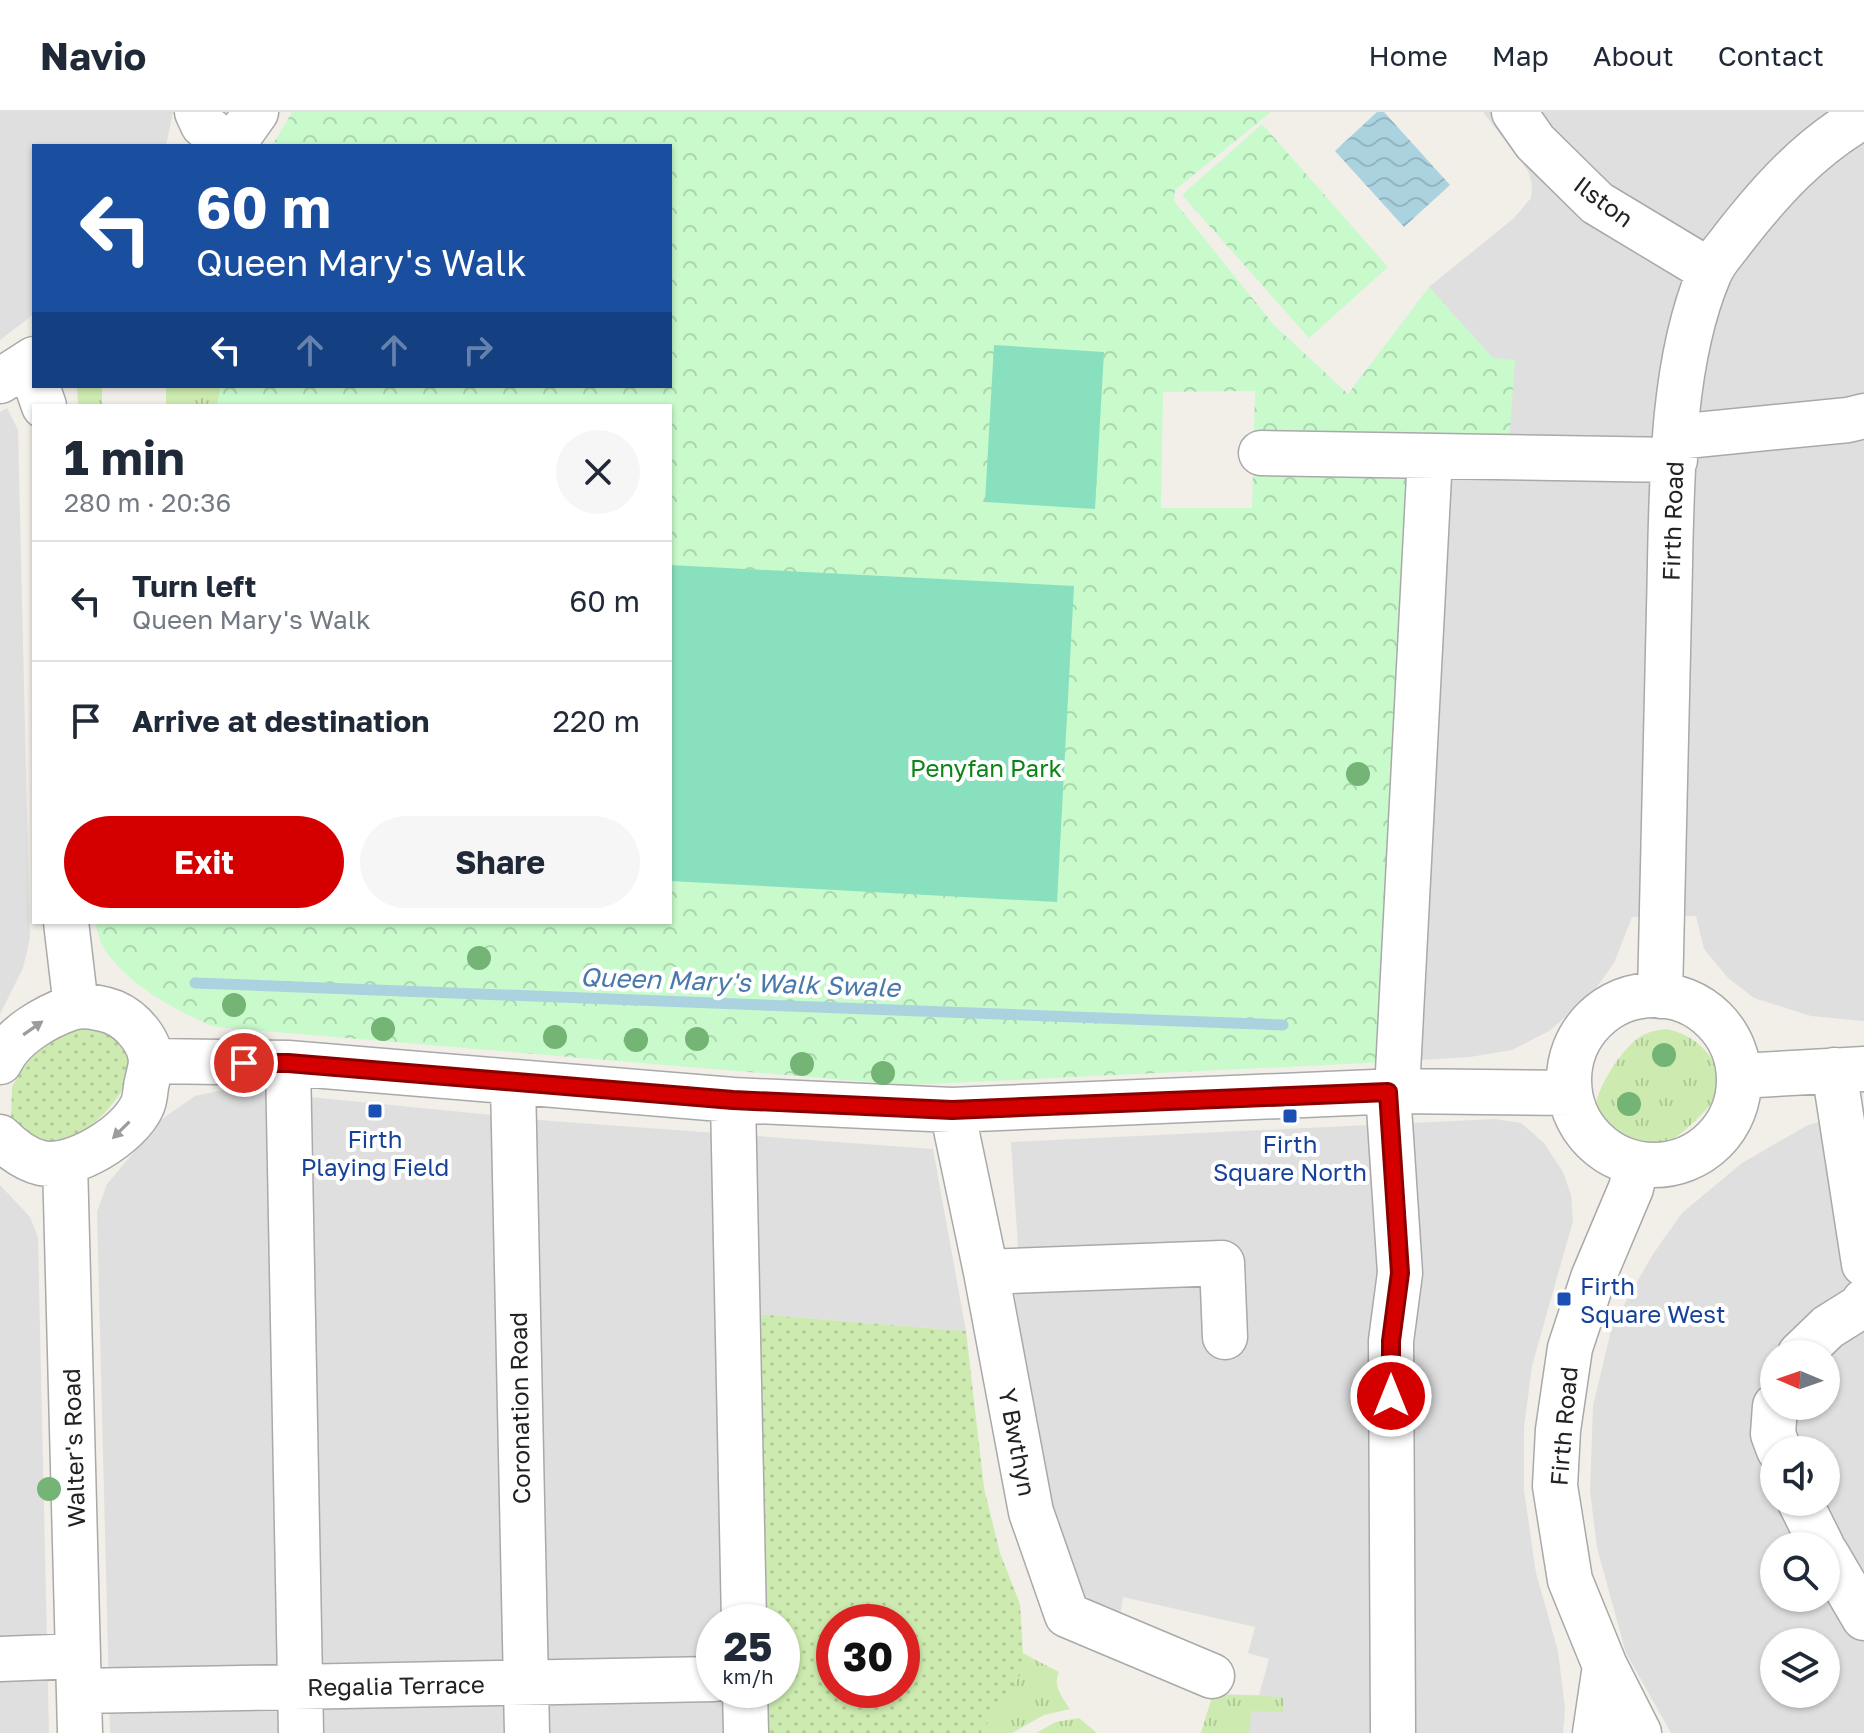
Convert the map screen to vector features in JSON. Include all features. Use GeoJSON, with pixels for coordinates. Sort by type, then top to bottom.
{"type":"FeatureCollection","features":[{"type":"Feature","properties":{"kind":"street"},"geometry":{"type":"LineString","coordinates":[[197,112],[203,125],[228,144]]}},
{"type":"Feature","properties":{"kind":"street"},"geometry":{"type":"LineString","coordinates":[[232,144],[256,112]]}},
{"type":"Feature","properties":{"kind":"street","name":"Ilston"},"geometry":{"type":"LineString","coordinates":[[1514,112],[1535,142],[1597,203],[1710,271]]}},
{"type":"Feature","properties":{"kind":"street","name":"Firth Road"},"geometry":{"type":"LineString","coordinates":[[1660,996],[1676,448],[1688,335],[1710,271],[1761,203],[1795,166],[1835,133],[1864,116]]}},
{"type":"Feature","properties":{"kind":"street"},"geometry":{"type":"LineString","coordinates":[[1261,453],[1430,456],[1676,448],[1864,416]]}},
{"type":"Feature","properties":{"kind":"street"},"geometry":{"type":"LineString","coordinates":[[1393,1733],[1391,1341],[1400,1273],[1393,1091],[1430,456]]}},
{"type":"Feature","properties":{"kind":"street"},"geometry":{"type":"LineString","coordinates":[[66,924],[76,1007]]}},
{"type":"Feature","properties":{"kind":"street"},"geometry":{"type":"LineString","coordinates":[[1646,995],[1660,996],[1673,997],[1698,1007],[1719,1025],[1733,1049],[1739,1076],[1737,1103],[1726,1126],[1709,1146],[1687,1159],[1662,1165],[1637,1164],[1612,1155],[1592,1139],[1578,1118],[1570,1093],[1570,1066],[1579,1040],[1596,1018],[1619,1003],[1646,995]]}},
{"type":"Feature","properties":{"kind":"street"},"geometry":{"type":"LineString","coordinates":[[0,1062],[5,1052],[29,1030],[53,1015],[76,1007],[102,1008],[128,1018],[146,1043],[151,1061],[142,1106],[118,1135],[92,1153],[65,1162],[41,1163],[15,1151],[0,1137]]}},
{"type":"Feature","properties":{"kind":"street"},"geometry":{"type":"LineString","coordinates":[[151,1061],[288,1063],[733,1100],[952,1110],[1393,1091],[1570,1093]]}},
{"type":"Feature","properties":{"kind":"street"},"geometry":{"type":"LineString","coordinates":[[288,1063],[301,1733]]}},
{"type":"Feature","properties":{"kind":"street"},"geometry":{"type":"LineString","coordinates":[[1739,1076],[1849,1070],[1864,1264]]}},
{"type":"Feature","properties":{"kind":"street","name":"Coronation Road"},"geometry":{"type":"LineString","coordinates":[[513,1082],[527,1733]]}},
{"type":"Feature","properties":{"kind":"street"},"geometry":{"type":"LineString","coordinates":[[733,1100],[744,1604]]}},
{"type":"Feature","properties":{"kind":"street","name":"Y Bwthyn"},"geometry":{"type":"LineString","coordinates":[[952,1110],[1031,1512],[1067,1615],[1212,1676]]}},
{"type":"Feature","properties":{"kind":"street","name":"Walter's Road"},"geometry":{"type":"LineString","coordinates":[[65,1162],[79,1693]]}},
{"type":"Feature","properties":{"kind":"street","name":"Firth Road"},"geometry":{"type":"LineString","coordinates":[[1637,1164],[1631,1188],[1593,1278],[1570,1348],[1557,1441],[1555,1486],[1570,1580],[1605,1666],[1639,1733]]}},
{"type":"Feature","properties":{"kind":"street"},"geometry":{"type":"LineString","coordinates":[[986,1272],[1222,1263],[1225,1337]]}},
{"type":"Feature","properties":{"kind":"street"},"geometry":{"type":"LineString","coordinates":[[1815,1340],[1864,1301]]}},
{"type":"Feature","properties":{"kind":"street"},"geometry":{"type":"LineString","coordinates":[[1840,1577],[1864,1618]]}},
{"type":"Feature","properties":{"kind":"street","name":"Regalia Terrace"},"geometry":{"type":"LineString","coordinates":[[0,1659],[79,1693],[696,1679]]}},
{"type":"Feature","properties":{"kind":"street"},"geometry":{"type":"LineString","coordinates":[[1595,1733],[1605,1666]]}},
{"type":"Feature","properties":{"kind":"street"},"geometry":{"type":"LineString","coordinates":[[745,1708],[746,1733]]}},
{"type":"Feature","properties":{"kind":"shaded area"},"geometry":{"type":"Polygon","coordinates":[[[0,112],[173,112],[166,144],[32,144],[32,316],[0,340],[0,112]]]}},
{"type":"Feature","properties":{"kind":"shaded area"},"geometry":{"type":"Polygon","coordinates":[[[1483,112],[1864,112],[1864,1021],[1811,1016],[1754,998],[1728,978],[1704,949],[1696,916],[1632,917],[1614,963],[1591,995],[1549,1031],[1512,1050],[1470,1057],[1389,1062],[1419,439],[1493,359],[1429,287],[1514,218],[1531,198],[1532,185],[1528,171],[1483,112]]]}},
{"type":"Feature","properties":{"kind":"shaded area"},"geometry":{"type":"Polygon","coordinates":[[[7,408],[18,430],[30,938],[23,968],[0,1014],[0,412],[7,408]]]}},
{"type":"Feature","properties":{"kind":"shaded area"},"geometry":{"type":"Polygon","coordinates":[[[228,1089],[552,1121],[933,1149],[966,1331],[755,1314],[736,1604],[696,1604],[696,1708],[736,1708],[737,1733],[110,1733],[97,1212],[107,1184],[162,1119],[195,1096],[228,1089]]]}},
{"type":"Feature","properties":{"kind":"shaded area"},"geometry":{"type":"Polygon","coordinates":[[[1864,1110],[1864,1733],[1671,1733],[1626,1653],[1597,1548],[1590,1491],[1593,1406],[1612,1326],[1653,1254],[1682,1213],[1742,1163],[1808,1125],[1864,1110]]]}},
{"type":"Feature","properties":{"kind":"shaded area"},"geometry":{"type":"Polygon","coordinates":[[[1495,1119],[1521,1123],[1544,1143],[1563,1172],[1571,1195],[1573,1221],[1532,1366],[1524,1428],[1524,1490],[1536,1573],[1558,1651],[1565,1709],[1563,1733],[1201,1733],[1213,1694],[1259,1695],[1269,1659],[1248,1653],[1255,1627],[1123,1597],[1119,1622],[1074,1602],[1013,1335],[1018,1247],[1011,1142],[1495,1119]]]}},
{"type":"Feature","properties":{"kind":"shaded area"},"geometry":{"type":"Polygon","coordinates":[[[0,1185],[30,1217],[38,1237],[49,1733],[0,1733],[0,1185]]]}},
{"type":"Feature","properties":{"kind":"green space","name":"Penyfan Park"},"geometry":{"type":"Polygon","coordinates":[[[292,112],[1271,112],[1175,190],[1174,201],[1274,325],[1348,394],[1429,287],[1493,358],[1515,360],[1509,442],[1420,439],[1389,1062],[905,1085],[215,1027],[180,1011],[124,972],[100,940],[96,924],[672,924],[672,404],[217,404],[221,388],[672,388],[672,144],[273,144],[292,112]],[[1255,391],[1163,392],[1161,508],[1252,508],[1255,391]]]}},
{"type":"Feature","properties":{"kind":"green space"},"geometry":{"type":"Polygon","coordinates":[[[1262,124],[1388,267],[1309,338],[1182,195],[1262,124]]]}},
{"type":"Feature","properties":{"kind":"green space"},"geometry":{"type":"Polygon","coordinates":[[[994,345],[1104,352],[1095,509],[985,502],[994,345]]]}},
{"type":"Feature","properties":{"kind":"green space"},"geometry":{"type":"Polygon","coordinates":[[[77,388],[102,388],[102,404],[78,404],[77,388]]]}},
{"type":"Feature","properties":{"kind":"green space"},"geometry":{"type":"Polygon","coordinates":[[[166,388],[221,388],[217,404],[166,404],[166,388]]]}},
{"type":"Feature","properties":{"kind":"green space"},"geometry":{"type":"Polygon","coordinates":[[[672,565],[1074,586],[1057,902],[672,881],[672,565]]]}},
{"type":"Feature","properties":{"kind":"green space"},"geometry":{"type":"Polygon","coordinates":[[[70,1025],[124,1029],[132,1057],[129,1077],[104,1114],[79,1135],[57,1145],[32,1143],[11,1118],[12,1087],[37,1049],[70,1025]]]}},
{"type":"Feature","properties":{"kind":"green space"},"geometry":{"type":"Polygon","coordinates":[[[1667,1029],[1688,1037],[1713,1061],[1718,1083],[1716,1095],[1697,1119],[1669,1141],[1649,1150],[1627,1147],[1612,1138],[1602,1126],[1596,1111],[1598,1097],[1607,1076],[1628,1047],[1643,1035],[1667,1029]]]}},
{"type":"Feature","properties":{"kind":"green space"},"geometry":{"type":"Polygon","coordinates":[[[755,1314],[966,1331],[984,1488],[1000,1553],[1020,1604],[1023,1653],[1032,1658],[981,1733],[755,1733],[754,1708],[800,1708],[800,1604],[752,1604],[755,1314]]]}},
{"type":"Feature","properties":{"kind":"green space"},"geometry":{"type":"Polygon","coordinates":[[[1032,1658],[1059,1672],[1058,1687],[1070,1709],[1044,1715],[1012,1733],[981,1733],[1032,1658]]]}},
{"type":"Feature","properties":{"kind":"green space"},"geometry":{"type":"Polygon","coordinates":[[[1213,1694],[1283,1697],[1283,1712],[1251,1711],[1250,1733],[1201,1733],[1213,1694]]]}},
{"type":"Feature","properties":{"kind":"green space"},"geometry":{"type":"Polygon","coordinates":[[[1079,1718],[1097,1733],[1036,1733],[1056,1722],[1079,1718]]]}},
{"type":"Feature","properties":{"kind":"water"},"geometry":{"type":"Polygon","coordinates":[[[1377,112],[1384,112],[1450,185],[1404,227],[1335,151],[1377,112]]]}},
{"type":"Feature","properties":{"kind":"waterway","name":"Queen Mary's Walk Swale"},"geometry":{"type":"LineString","coordinates":[[195,983],[1283,1025]]}},
{"type":"Feature","properties":{"kind":"place","name":"Firth Playing Field"},"geometry":{"type":"Point","coordinates":[375,1111]}},
{"type":"Feature","properties":{"kind":"place","name":"Firth Square North"},"geometry":{"type":"Point","coordinates":[1290,1116]}},
{"type":"Feature","properties":{"kind":"place","name":"Firth Square West"},"geometry":{"type":"Point","coordinates":[1564,1299]}},
{"type":"Feature","properties":{"kind":"route"},"geometry":{"type":"LineString","coordinates":[[244,1063],[288,1063],[733,1100],[952,1110],[1388,1092],[1400,1273],[1391,1341],[1391,1396]]}}]}
